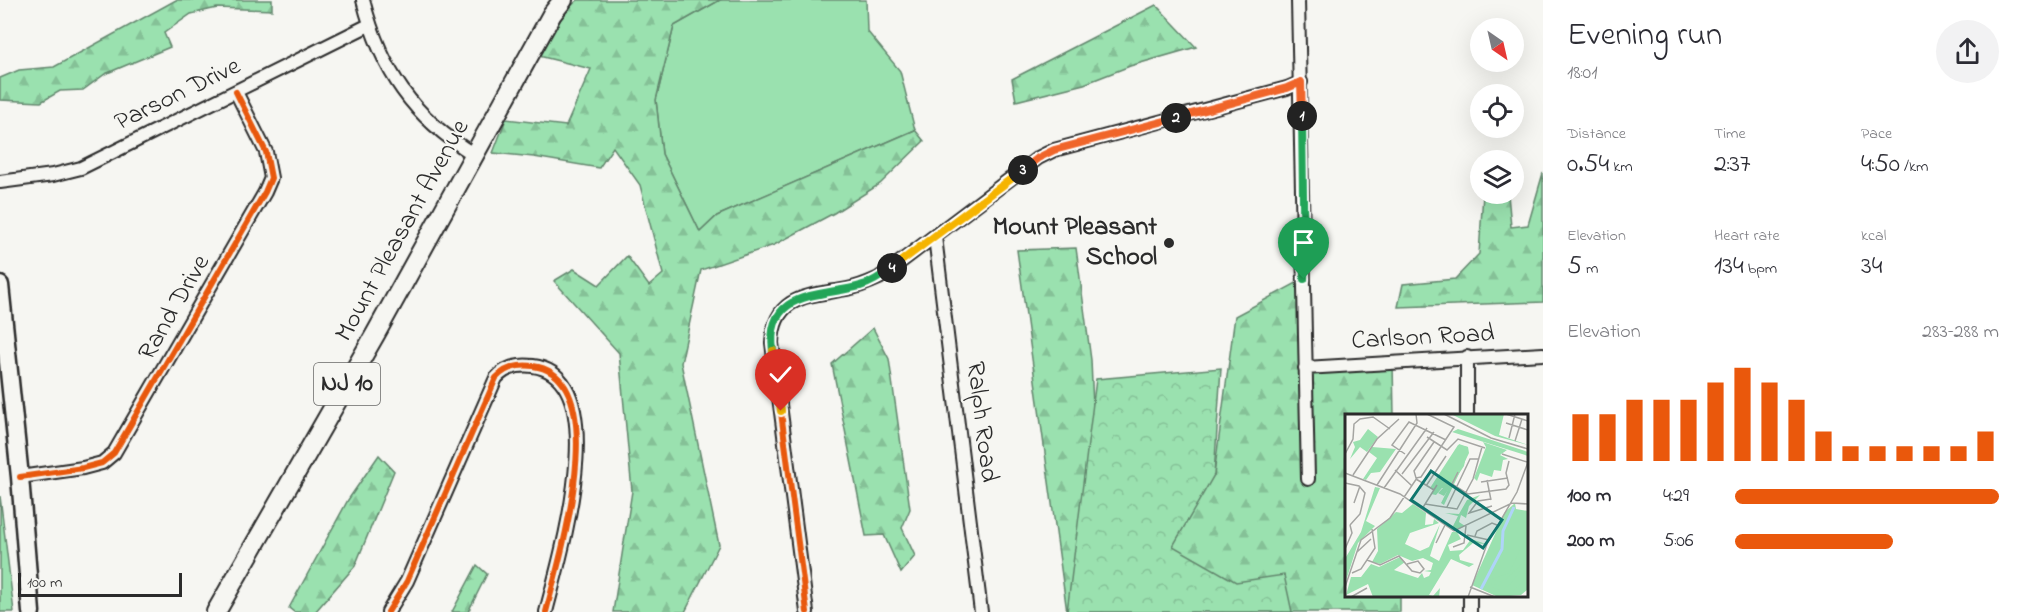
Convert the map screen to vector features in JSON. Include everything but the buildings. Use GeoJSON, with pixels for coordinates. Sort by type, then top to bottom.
{"type":"FeatureCollection","features":[{"type":"Feature","properties":{"kind":"main road","name":"Mount Pleasant Avenue"},"geometry":{"type":"LineString","coordinates":[[216,612],[376,333],[552,14],[563,0]]}},
{"type":"Feature","properties":{"kind":"main road"},"geometry":{"type":"LineString","coordinates":[[0,285],[31,612]]}},
{"type":"Feature","properties":{"kind":"street"},"geometry":{"type":"LineString","coordinates":[[363,0],[369,25],[387,66],[406,96],[434,127],[454,143],[475,155]]}},
{"type":"Feature","properties":{"kind":"street"},"geometry":{"type":"LineString","coordinates":[[1298,0],[1308,479]]}},
{"type":"Feature","properties":{"kind":"street","name":"Parson Drive"},"geometry":{"type":"LineString","coordinates":[[0,182],[53,175],[81,168],[369,25]]}},
{"type":"Feature","properties":{"kind":"street"},"geometry":{"type":"LineString","coordinates":[[807,612],[772,344],[772,329],[779,315],[791,303],[803,296],[863,285],[879,278],[1038,158],[1054,150],[1136,130],[1287,88],[1301,82]]}},
{"type":"Feature","properties":{"kind":"street","name":"Rand Drive"},"geometry":{"type":"LineString","coordinates":[[20,477],[83,468],[102,463],[114,453],[265,192],[271,178],[266,152],[236,92]]}},
{"type":"Feature","properties":{"kind":"street","name":"Ralph Road"},"geometry":{"type":"LineString","coordinates":[[935,237],[981,612]]}},
{"type":"Feature","properties":{"kind":"street","name":"Carlson Road"},"geometry":{"type":"LineString","coordinates":[[1305,368],[1543,354]]}},
{"type":"Feature","properties":{"kind":"street"},"geometry":{"type":"LineString","coordinates":[[1467,357],[1467,414]]}},
{"type":"Feature","properties":{"kind":"street"},"geometry":{"type":"LineString","coordinates":[[388,612],[407,581],[493,383],[500,374],[514,366],[532,366],[548,370],[566,388],[573,413],[577,450],[575,483],[568,525],[546,612]]}},
{"type":"Feature","properties":{"kind":"green space"},"geometry":{"type":"Polygon","coordinates":[[[176,0],[272,0],[272,10],[217,8],[191,14],[164,33],[170,47],[105,74],[83,90],[60,91],[41,102],[0,100],[0,78],[19,70],[54,67],[176,0]]]}},
{"type":"Feature","properties":{"kind":"green space"},"geometry":{"type":"Polygon","coordinates":[[[578,0],[720,0],[674,26],[656,100],[662,154],[700,232],[717,216],[915,130],[924,141],[880,184],[834,213],[774,245],[701,270],[681,363],[719,545],[685,612],[613,612],[632,491],[619,353],[554,281],[574,269],[599,285],[627,256],[649,286],[663,274],[640,185],[613,147],[599,168],[493,153],[506,119],[566,126],[591,69],[539,56],[566,10],[578,0]]]}},
{"type":"Feature","properties":{"kind":"green space"},"geometry":{"type":"Polygon","coordinates":[[[720,0],[866,0],[867,31],[900,71],[915,130],[717,216],[700,232],[662,154],[656,100],[674,26],[720,0]]]}},
{"type":"Feature","properties":{"kind":"green space"},"geometry":{"type":"Polygon","coordinates":[[[1156,5],[1196,47],[1130,66],[1084,84],[1016,101],[1012,79],[1156,5]]]}},
{"type":"Feature","properties":{"kind":"green space"},"geometry":{"type":"Polygon","coordinates":[[[1543,173],[1543,302],[1398,307],[1403,284],[1455,279],[1479,254],[1482,204],[1509,204],[1511,227],[1528,225],[1543,173]]]}},
{"type":"Feature","properties":{"kind":"green space"},"geometry":{"type":"Polygon","coordinates":[[[1076,248],[1091,360],[1098,526],[1214,475],[1235,316],[1304,279],[1305,368],[1393,364],[1394,414],[1345,414],[1345,597],[1400,597],[1400,612],[1067,612],[1017,250],[1076,248]]]}},
{"type":"Feature","properties":{"kind":"green space"},"geometry":{"type":"Polygon","coordinates":[[[873,328],[889,359],[910,509],[902,528],[915,556],[901,573],[884,535],[866,536],[832,364],[873,328]]]}},
{"type":"Feature","properties":{"kind":"green space"},"geometry":{"type":"Polygon","coordinates":[[[1221,368],[1214,475],[1173,546],[1236,582],[1284,575],[1292,612],[1067,612],[1096,379],[1221,368]]]}},
{"type":"Feature","properties":{"kind":"green space"},"geometry":{"type":"Polygon","coordinates":[[[379,455],[394,471],[355,566],[315,612],[294,612],[289,608],[348,500],[379,455]]]}},
{"type":"Feature","properties":{"kind":"green space"},"geometry":{"type":"Polygon","coordinates":[[[0,496],[14,612],[0,612],[0,496]]]}},
{"type":"Feature","properties":{"kind":"green space"},"geometry":{"type":"Polygon","coordinates":[[[477,565],[487,574],[468,612],[452,612],[477,565]]]}},
{"type":"Feature","properties":{"kind":"cycle path"},"geometry":{"type":"LineString","coordinates":[[807,612],[772,343],[774,327],[779,315],[787,306],[808,296],[856,287],[879,278],[1038,158],[1054,150],[1287,88],[1301,82]]}},
{"type":"Feature","properties":{"kind":"cycle path"},"geometry":{"type":"LineString","coordinates":[[20,477],[83,468],[102,463],[114,453],[265,192],[271,178],[266,152],[236,92]]}},
{"type":"Feature","properties":{"kind":"cycle path"},"geometry":{"type":"LineString","coordinates":[[388,612],[407,581],[496,378],[508,369],[522,365],[533,366],[558,378],[572,402],[577,436],[575,475],[569,516],[546,612]]}},
{"type":"Feature","properties":{"kind":"place","name":"Mount Pleasant School"},"geometry":{"type":"Point","coordinates":[1169,243]}},
{"type":"Feature","properties":{"kind":"route"},"geometry":{"type":"LineString","coordinates":[[781,411],[772,329],[779,315],[791,303],[803,296],[847,289],[879,278],[1038,158],[1054,150],[1136,130],[1287,88],[1301,82],[1304,279]]}}]}
